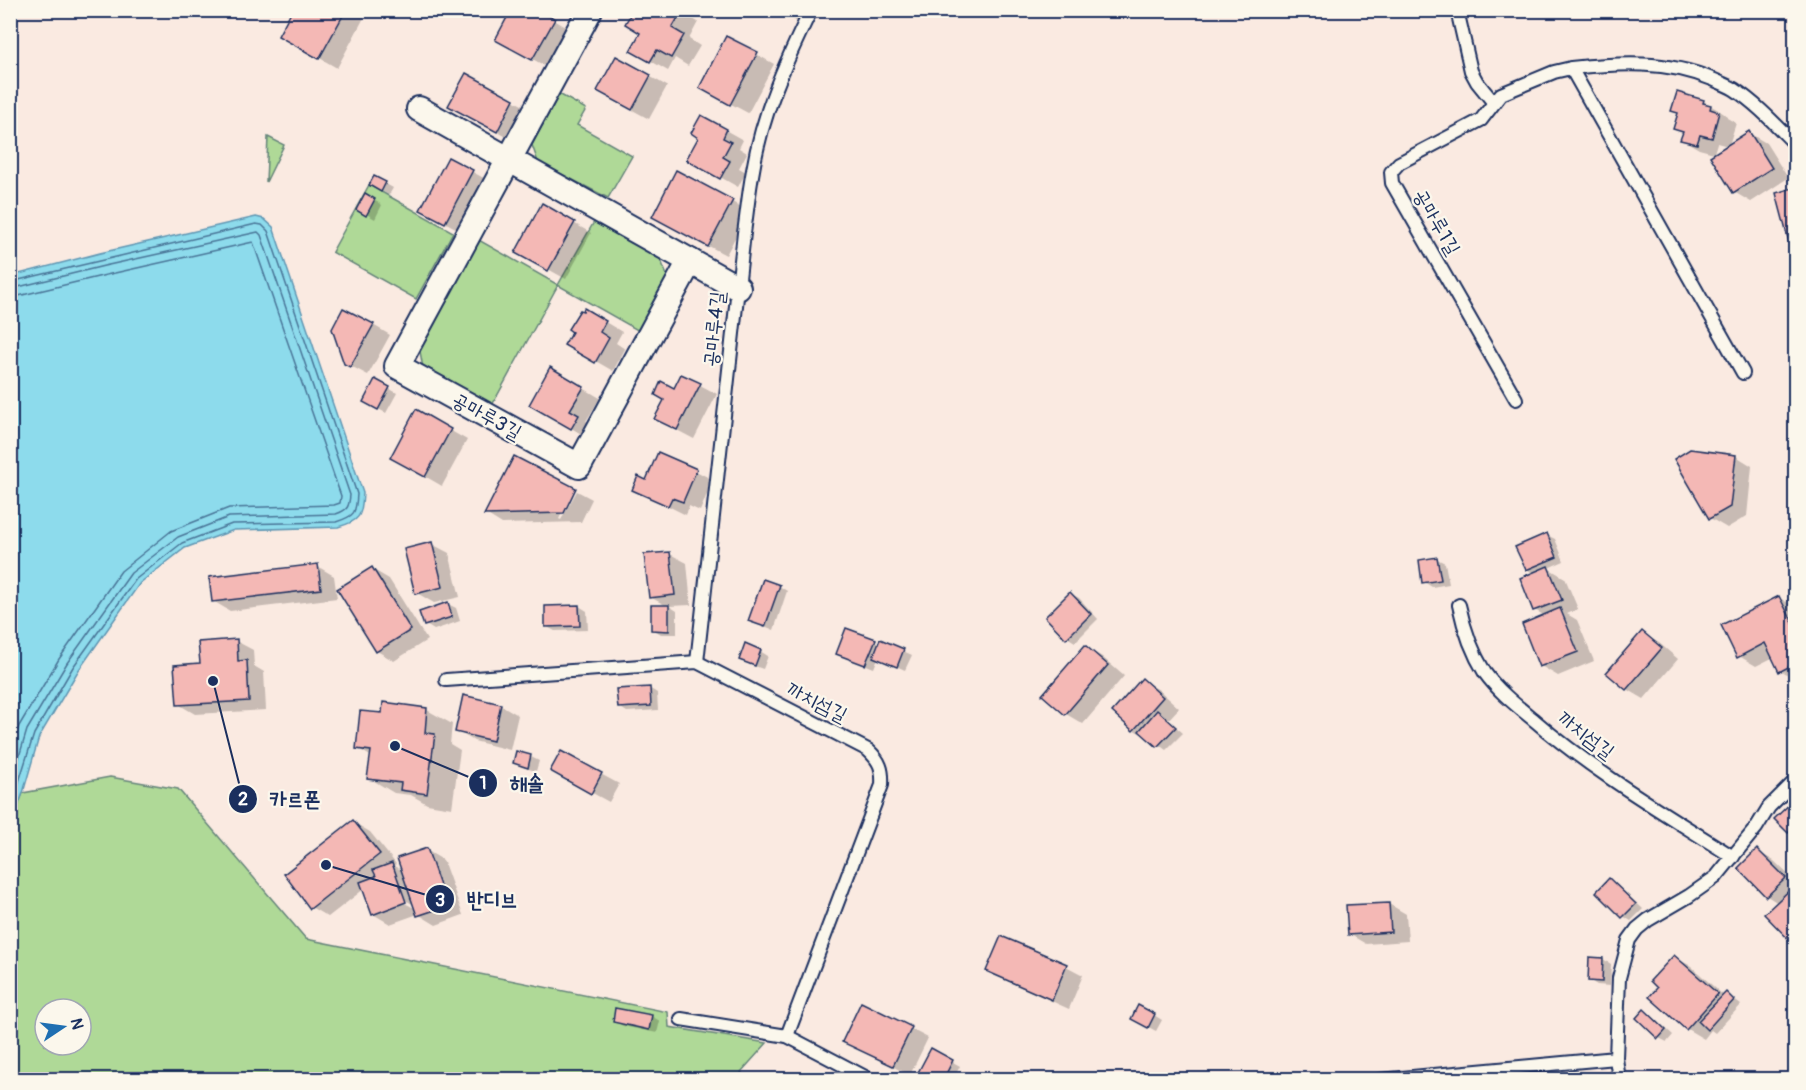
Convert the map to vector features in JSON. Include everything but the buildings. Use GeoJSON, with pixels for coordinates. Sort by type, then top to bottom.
{"type":"FeatureCollection","features":[{"type":"Feature","properties":{"kind":"street","name":"공마루3길"},"geometry":{"type":"LineString","coordinates":[[590,10],[397,366],[579,466],[690,261]]}},
{"type":"Feature","properties":{"kind":"street"},"geometry":{"type":"LineString","coordinates":[[419,109],[738,288]]}},
{"type":"Feature","properties":{"kind":"lane","name":"공마루4길"},"geometry":{"type":"LineString","coordinates":[[697,662],[753,168],[765,120],[785,64],[811,10]]}},
{"type":"Feature","properties":{"kind":"lane"},"geometry":{"type":"LineString","coordinates":[[1457,10],[1471,71],[1494,103]]}},
{"type":"Feature","properties":{"kind":"lane","name":"공마루1길"},"geometry":{"type":"LineString","coordinates":[[1516,399],[1392,183],[1391,171],[1399,163],[1481,120],[1501,94],[1554,72],[1608,64],[1659,64],[1697,73],[1733,88],[1762,110],[1796,145]]}},
{"type":"Feature","properties":{"kind":"lane"},"geometry":{"type":"LineString","coordinates":[[1571,68],[1743,373]]}},
{"type":"Feature","properties":{"kind":"lane","name":"까치섬길"},"geometry":{"type":"LineString","coordinates":[[1459,605],[1463,625],[1472,649],[1486,674],[1509,699],[1564,746],[1733,857]]}},
{"type":"Feature","properties":{"kind":"lane"},"geometry":{"type":"LineString","coordinates":[[446,680],[697,662]]}},
{"type":"Feature","properties":{"kind":"lane","name":"까치섬길"},"geometry":{"type":"LineString","coordinates":[[697,662],[868,750],[878,759],[883,772],[882,785],[787,1036]]}},
{"type":"Feature","properties":{"kind":"lane"},"geometry":{"type":"LineString","coordinates":[[1619,1080],[1616,1058],[1619,978],[1629,940],[1648,920],[1716,877],[1756,828],[1769,807],[1796,780]]}},
{"type":"Feature","properties":{"kind":"lane"},"geometry":{"type":"LineString","coordinates":[[681,1019],[787,1036],[871,1080]]}},
{"type":"Feature","properties":{"kind":"lane"},"geometry":{"type":"LineString","coordinates":[[1380,1080],[1616,1058]]}},
{"type":"Feature","properties":{"kind":"green space"},"geometry":{"type":"Polygon","coordinates":[[[559,94],[586,109],[577,125],[632,156],[608,198],[538,162],[532,145],[559,94]]]}},
{"type":"Feature","properties":{"kind":"green space"},"geometry":{"type":"Polygon","coordinates":[[[268,137],[284,145],[266,182],[268,137]]]}},
{"type":"Feature","properties":{"kind":"green space"},"geometry":{"type":"Polygon","coordinates":[[[369,185],[453,232],[416,299],[332,252],[369,185]]]}},
{"type":"Feature","properties":{"kind":"green space"},"geometry":{"type":"Polygon","coordinates":[[[594,222],[660,258],[668,278],[641,332],[558,285],[594,222]]]}},
{"type":"Feature","properties":{"kind":"green space"},"geometry":{"type":"Polygon","coordinates":[[[477,239],[558,285],[491,407],[423,368],[419,346],[477,239]]]}},
{"type":"Feature","properties":{"kind":"green space"},"geometry":{"type":"Polygon","coordinates":[[[110,777],[178,789],[306,939],[668,1012],[669,1027],[767,1043],[741,1072],[746,1080],[11,1079],[10,825],[23,793],[110,777]]]}},
{"type":"Feature","properties":{"kind":"water"},"geometry":{"type":"Polygon","coordinates":[[[256,217],[264,219],[273,227],[363,493],[360,512],[355,520],[338,527],[234,530],[185,548],[140,583],[78,671],[39,737],[11,825],[11,276],[256,217]]]}},
{"type":"Feature","properties":{"kind":"place","name":"카르폰"},"geometry":{"type":"Point","coordinates":[213,681]}},
{"type":"Feature","properties":{"kind":"place","name":"해솔"},"geometry":{"type":"Point","coordinates":[395,746]}},
{"type":"Feature","properties":{"kind":"place","name":"반디브"},"geometry":{"type":"Point","coordinates":[326,865]}}]}
